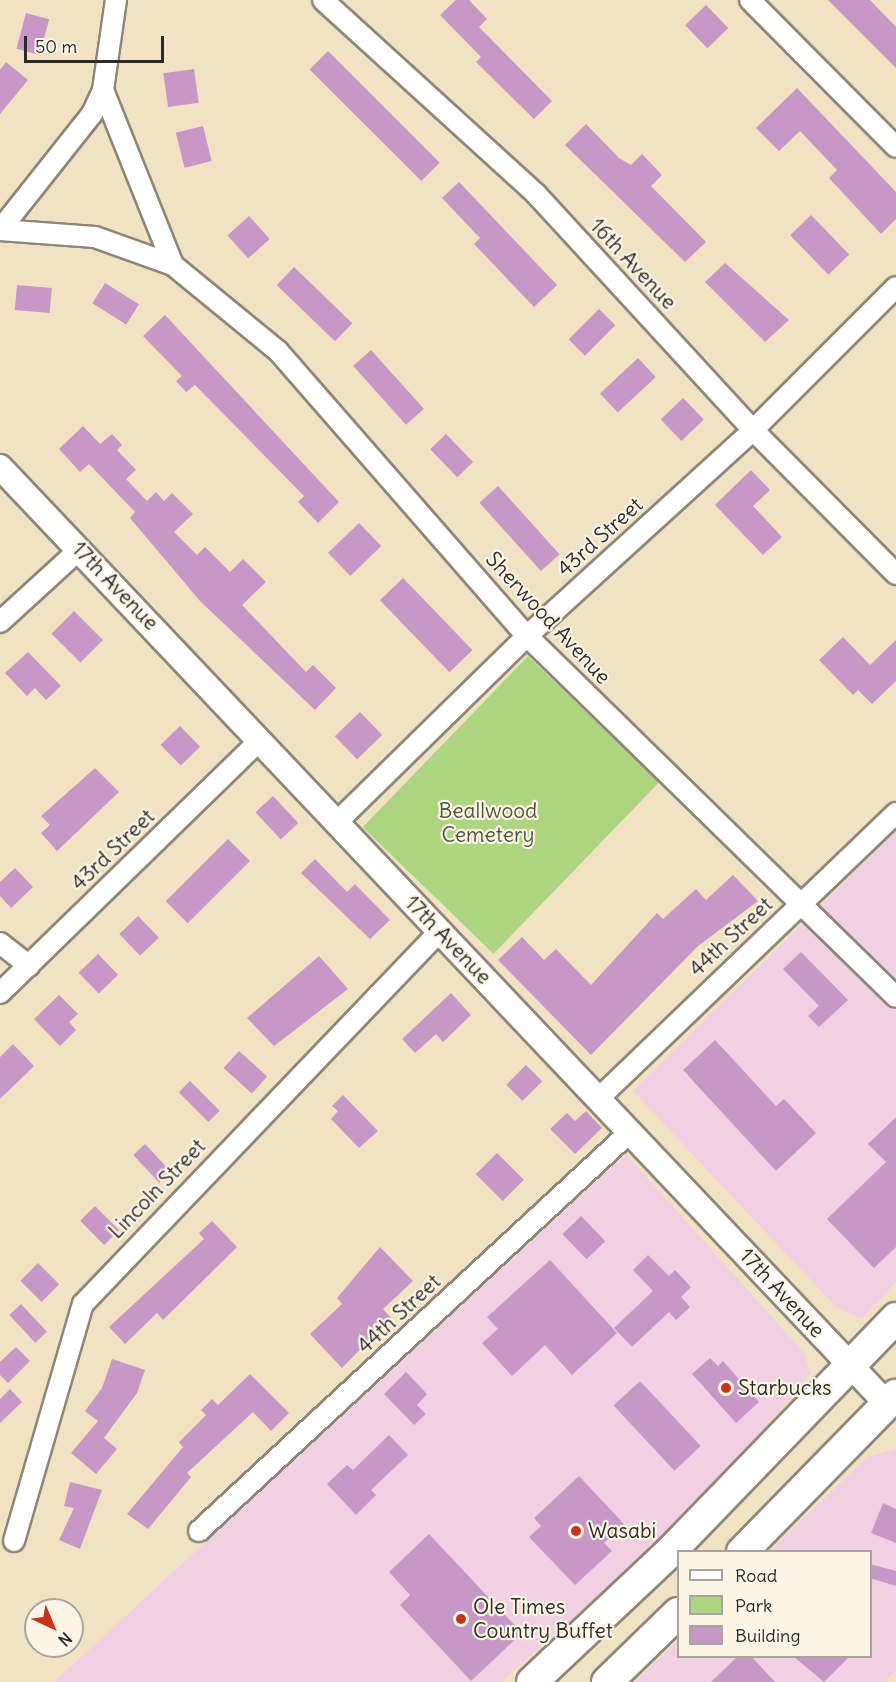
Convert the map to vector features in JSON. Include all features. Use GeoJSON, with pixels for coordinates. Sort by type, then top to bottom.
{"type":"FeatureCollection","features":[{"type":"Feature","properties":{"kind":"main road"},"geometry":{"type":"LineString","coordinates":[[532,1682],[672,1551],[852,1368],[896,1318]]}},
{"type":"Feature","properties":{"kind":"main road"},"geometry":{"type":"LineString","coordinates":[[743,1550],[893,1404]]}},
{"type":"Feature","properties":{"kind":"main road"},"geometry":{"type":"LineString","coordinates":[[607,1682],[677,1614]]}},
{"type":"Feature","properties":{"kind":"street"},"geometry":{"type":"LineString","coordinates":[[0,230],[75,140],[103,90],[116,0]]}},
{"type":"Feature","properties":{"kind":"street","name":"16th Avenue"},"geometry":{"type":"LineString","coordinates":[[322,0],[536,194],[753,430],[896,574]]}},
{"type":"Feature","properties":{"kind":"street"},"geometry":{"type":"LineString","coordinates":[[750,0],[896,147]]}},
{"type":"Feature","properties":{"kind":"street","name":"Sherwood Avenue"},"geometry":{"type":"LineString","coordinates":[[103,90],[173,265]]}},
{"type":"Feature","properties":{"kind":"street","name":"Sherwood Avenue"},"geometry":{"type":"LineString","coordinates":[[0,230],[95,237],[173,265],[278,351],[527,636],[896,997]]}},
{"type":"Feature","properties":{"kind":"street","name":"43rd Street"},"geometry":{"type":"LineString","coordinates":[[336,823],[527,636],[753,430],[896,286]]}},
{"type":"Feature","properties":{"kind":"street","name":"17th Avenue"},"geometry":{"type":"LineString","coordinates":[[0,467],[631,1131],[852,1368],[893,1404]]}},
{"type":"Feature","properties":{"kind":"street"},"geometry":{"type":"LineString","coordinates":[[0,622],[80,549]]}},
{"type":"Feature","properties":{"kind":"street","name":"43rd Street"},"geometry":{"type":"LineString","coordinates":[[0,993],[260,740]]}},
{"type":"Feature","properties":{"kind":"street","name":"44th Street"},"geometry":{"type":"LineString","coordinates":[[599,1098],[896,813]]}},
{"type":"Feature","properties":{"kind":"street","name":"Lincoln Street"},"geometry":{"type":"LineString","coordinates":[[14,1541],[83,1304],[440,931]]}},
{"type":"Feature","properties":{"kind":"street"},"geometry":{"type":"LineString","coordinates":[[0,943],[29,966]]}},
{"type":"Feature","properties":{"kind":"street","name":"44th Street"},"geometry":{"type":"LineString","coordinates":[[199,1531],[631,1131]]}},
{"type":"Feature","properties":{"kind":"shaded area"},"geometry":{"type":"Polygon","coordinates":[[[896,831],[896,1282],[862,1319],[836,1307],[633,1091],[896,831]]]}},
{"type":"Feature","properties":{"kind":"shaded area"},"geometry":{"type":"Polygon","coordinates":[[[626,1154],[804,1353],[810,1374],[733,1467],[606,1589],[501,1682],[54,1682],[80,1658],[84,1658],[84,1654],[626,1154]]]}},
{"type":"Feature","properties":{"kind":"shaded area"},"geometry":{"type":"Polygon","coordinates":[[[896,1449],[896,1671],[884,1682],[635,1682],[677,1641],[677,1658],[872,1658],[872,1550],[771,1550],[867,1457],[896,1449]]]}},
{"type":"Feature","properties":{"kind":"green space","name":"Beallwood Cemetery"},"geometry":{"type":"Polygon","coordinates":[[[528,656],[659,782],[494,954],[363,827],[528,656]]]}},
{"type":"Feature","properties":{"kind":"building"},"geometry":{"type":"Polygon","coordinates":[[[456,0],[469,0],[487,19],[479,27],[552,101],[534,119],[476,62],[481,57],[440,15],[456,0]]]}},
{"type":"Feature","properties":{"kind":"building"},"geometry":{"type":"Polygon","coordinates":[[[828,0],[870,0],[896,27],[896,68],[828,0]]]}},
{"type":"Feature","properties":{"kind":"building"},"geometry":{"type":"Polygon","coordinates":[[[706,5],[728,28],[707,48],[685,25],[706,5]]]}},
{"type":"Feature","properties":{"kind":"building"},"geometry":{"type":"Polygon","coordinates":[[[26,13],[49,19],[40,55],[16,49],[26,13]]]}},
{"type":"Feature","properties":{"kind":"building"},"geometry":{"type":"Polygon","coordinates":[[[328,51],[440,163],[421,181],[310,69],[328,51]]]}},
{"type":"Feature","properties":{"kind":"building"},"geometry":{"type":"Polygon","coordinates":[[[6,62],[28,80],[0,114],[0,70],[6,62]]]}},
{"type":"Feature","properties":{"kind":"building"},"geometry":{"type":"Polygon","coordinates":[[[194,69],[199,103],[168,107],[163,73],[194,69]]]}},
{"type":"Feature","properties":{"kind":"building"},"geometry":{"type":"Polygon","coordinates":[[[797,88],[896,192],[896,219],[881,234],[829,178],[837,170],[800,131],[779,151],[756,128],[797,88]]]}},
{"type":"Feature","properties":{"kind":"building"},"geometry":{"type":"Polygon","coordinates":[[[586,124],[619,158],[631,165],[642,154],[662,175],[651,186],[706,242],[685,262],[565,145],[586,124]]]}},
{"type":"Feature","properties":{"kind":"building"},"geometry":{"type":"Polygon","coordinates":[[[203,126],[212,161],[185,168],[176,133],[203,126]]]}},
{"type":"Feature","properties":{"kind":"building"},"geometry":{"type":"Polygon","coordinates":[[[459,182],[557,285],[534,307],[474,244],[480,238],[442,198],[459,182]]]}},
{"type":"Feature","properties":{"kind":"building"},"geometry":{"type":"Polygon","coordinates":[[[811,215],[849,255],[828,275],[790,235],[811,215]]]}},
{"type":"Feature","properties":{"kind":"building"},"geometry":{"type":"Polygon","coordinates":[[[249,216],[270,239],[248,258],[227,235],[249,216]]]}},
{"type":"Feature","properties":{"kind":"building"},"geometry":{"type":"Polygon","coordinates":[[[725,263],[789,320],[765,342],[705,282],[725,263]]]}},
{"type":"Feature","properties":{"kind":"building"},"geometry":{"type":"Polygon","coordinates":[[[294,267],[352,323],[335,341],[277,285],[294,267]]]}},
{"type":"Feature","properties":{"kind":"building"},"geometry":{"type":"Polygon","coordinates":[[[105,283],[139,304],[126,325],[92,303],[105,283]]]}},
{"type":"Feature","properties":{"kind":"building"},"geometry":{"type":"Polygon","coordinates":[[[17,285],[52,288],[50,313],[15,310],[17,285]]]}},
{"type":"Feature","properties":{"kind":"building"},"geometry":{"type":"Polygon","coordinates":[[[599,309],[615,325],[585,356],[569,339],[599,309]]]}},
{"type":"Feature","properties":{"kind":"building"},"geometry":{"type":"Polygon","coordinates":[[[165,315],[339,502],[318,523],[298,502],[304,496],[195,385],[186,392],[176,381],[182,376],[143,336],[165,315]]]}},
{"type":"Feature","properties":{"kind":"building"},"geometry":{"type":"Polygon","coordinates":[[[371,350],[424,409],[406,425],[353,366],[371,350]]]}},
{"type":"Feature","properties":{"kind":"building"},"geometry":{"type":"Polygon","coordinates":[[[638,358],[656,377],[618,412],[600,393],[638,358]]]}},
{"type":"Feature","properties":{"kind":"building"},"geometry":{"type":"Polygon","coordinates":[[[683,398],[704,420],[682,441],[661,420],[683,398]]]}},
{"type":"Feature","properties":{"kind":"building"},"geometry":{"type":"Polygon","coordinates":[[[83,426],[100,444],[112,434],[122,445],[117,450],[136,470],[126,479],[147,501],[156,492],[164,501],[172,493],[193,514],[174,532],[197,555],[205,547],[230,572],[243,559],[266,582],[242,605],[306,672],[313,665],[336,688],[315,710],[200,601],[130,518],[135,512],[89,464],[80,472],[59,449],[83,426]]]}},
{"type":"Feature","properties":{"kind":"building"},"geometry":{"type":"Polygon","coordinates":[[[446,434],[473,462],[457,477],[430,449],[446,434]]]}},
{"type":"Feature","properties":{"kind":"building"},"geometry":{"type":"Polygon","coordinates":[[[751,470],[770,490],[753,506],[782,537],[763,555],[715,505],[751,470]]]}},
{"type":"Feature","properties":{"kind":"building"},"geometry":{"type":"Polygon","coordinates":[[[498,486],[560,554],[541,571],[479,503],[498,486]]]}},
{"type":"Feature","properties":{"kind":"building"},"geometry":{"type":"Polygon","coordinates":[[[359,523],[381,546],[350,576],[328,553],[359,523]]]}},
{"type":"Feature","properties":{"kind":"building"},"geometry":{"type":"Polygon","coordinates":[[[403,578],[472,650],[449,672],[380,600],[403,578]]]}},
{"type":"Feature","properties":{"kind":"building"},"geometry":{"type":"Polygon","coordinates":[[[74,611],[103,640],[80,663],[51,634],[74,611]]]}},
{"type":"Feature","properties":{"kind":"building"},"geometry":{"type":"Polygon","coordinates":[[[843,637],[870,665],[896,640],[896,681],[872,704],[858,690],[853,695],[819,660],[843,637]]]}},
{"type":"Feature","properties":{"kind":"building"},"geometry":{"type":"Polygon","coordinates":[[[28,652],[61,686],[46,700],[35,688],[27,696],[5,673],[28,652]]]}},
{"type":"Feature","properties":{"kind":"building"},"geometry":{"type":"Polygon","coordinates":[[[360,712],[382,735],[357,759],[335,736],[360,712]]]}},
{"type":"Feature","properties":{"kind":"building"},"geometry":{"type":"Polygon","coordinates":[[[180,726],[200,747],[181,766],[161,745],[180,726]]]}},
{"type":"Feature","properties":{"kind":"building"},"geometry":{"type":"Polygon","coordinates":[[[95,768],[119,792],[57,851],[41,833],[50,825],[41,816],[95,768]]]}},
{"type":"Feature","properties":{"kind":"building"},"geometry":{"type":"Polygon","coordinates":[[[273,796],[298,823],[281,839],[255,812],[273,796]]]}},
{"type":"Feature","properties":{"kind":"building"},"geometry":{"type":"Polygon","coordinates":[[[228,839],[250,861],[188,923],[166,901],[228,839]]]}},
{"type":"Feature","properties":{"kind":"building"},"geometry":{"type":"Polygon","coordinates":[[[315,859],[347,892],[355,884],[390,920],[370,939],[301,873],[315,859]]]}},
{"type":"Feature","properties":{"kind":"building"},"geometry":{"type":"Polygon","coordinates":[[[15,868],[33,887],[11,908],[0,896],[0,882],[15,868]]]}},
{"type":"Feature","properties":{"kind":"building"},"geometry":{"type":"Polygon","coordinates":[[[733,875],[758,901],[698,946],[591,1055],[498,960],[522,937],[544,960],[556,949],[591,985],[657,913],[663,919],[696,889],[706,900],[733,875]]]}},
{"type":"Feature","properties":{"kind":"building"},"geometry":{"type":"Polygon","coordinates":[[[138,916],[159,938],[140,956],[119,934],[138,916]]]}},
{"type":"Feature","properties":{"kind":"building"},"geometry":{"type":"Polygon","coordinates":[[[801,952],[848,1000],[819,1027],[808,1016],[819,1006],[783,969],[801,952]]]}},
{"type":"Feature","properties":{"kind":"building"},"geometry":{"type":"Polygon","coordinates":[[[98,954],[118,975],[99,994],[79,973],[98,954]]]}},
{"type":"Feature","properties":{"kind":"building"},"geometry":{"type":"Polygon","coordinates":[[[319,956],[348,989],[274,1046],[247,1018],[319,956]]]}},
{"type":"Feature","properties":{"kind":"building"},"geometry":{"type":"Polygon","coordinates":[[[451,993],[471,1015],[443,1042],[436,1034],[415,1053],[402,1039],[451,993]]]}},
{"type":"Feature","properties":{"kind":"building"},"geometry":{"type":"Polygon","coordinates":[[[59,995],[78,1014],[69,1022],[76,1030],[60,1046],[34,1019],[59,995]]]}},
{"type":"Feature","properties":{"kind":"building"},"geometry":{"type":"Polygon","coordinates":[[[715,1040],[776,1106],[784,1099],[816,1133],[776,1171],[683,1070],[715,1040]]]}},
{"type":"Feature","properties":{"kind":"building"},"geometry":{"type":"Polygon","coordinates":[[[13,1044],[34,1066],[0,1099],[0,1057],[13,1044]]]}},
{"type":"Feature","properties":{"kind":"building"},"geometry":{"type":"Polygon","coordinates":[[[239,1051],[267,1076],[252,1094],[224,1068],[239,1051]]]}},
{"type":"Feature","properties":{"kind":"building"},"geometry":{"type":"Polygon","coordinates":[[[526,1065],[542,1081],[522,1101],[506,1085],[526,1065]]]}},
{"type":"Feature","properties":{"kind":"building"},"geometry":{"type":"Polygon","coordinates":[[[190,1081],[220,1111],[208,1122],[179,1092],[190,1081]]]}},
{"type":"Feature","properties":{"kind":"building"},"geometry":{"type":"Polygon","coordinates":[[[343,1095],[378,1131],[359,1148],[331,1119],[338,1111],[332,1106],[343,1095]]]}},
{"type":"Feature","properties":{"kind":"building"},"geometry":{"type":"Polygon","coordinates":[[[586,1111],[602,1128],[575,1154],[550,1129],[567,1113],[575,1121],[586,1111]]]}},
{"type":"Feature","properties":{"kind":"building"},"geometry":{"type":"Polygon","coordinates":[[[896,1117],[896,1247],[874,1268],[827,1219],[886,1162],[868,1144],[896,1117]]]}},
{"type":"Feature","properties":{"kind":"building"},"geometry":{"type":"Polygon","coordinates":[[[145,1144],[171,1172],[159,1183],[133,1155],[145,1144]]]}},
{"type":"Feature","properties":{"kind":"building"},"geometry":{"type":"Polygon","coordinates":[[[497,1153],[524,1180],[503,1201],[476,1174],[497,1153]]]}},
{"type":"Feature","properties":{"kind":"building"},"geometry":{"type":"Polygon","coordinates":[[[95,1206],[119,1230],[104,1245],[80,1221],[95,1206]]]}},
{"type":"Feature","properties":{"kind":"building"},"geometry":{"type":"Polygon","coordinates":[[[581,1216],[605,1241],[587,1259],[562,1234],[581,1216]]]}},
{"type":"Feature","properties":{"kind":"building"},"geometry":{"type":"Polygon","coordinates":[[[212,1221],[237,1247],[163,1320],[157,1313],[125,1344],[109,1327],[204,1239],[199,1233],[212,1221]]]}},
{"type":"Feature","properties":{"kind":"building"},"geometry":{"type":"Polygon","coordinates":[[[380,1247],[413,1281],[383,1309],[391,1318],[342,1368],[310,1334],[342,1304],[337,1298],[380,1247]]]}},
{"type":"Feature","properties":{"kind":"building"},"geometry":{"type":"Polygon","coordinates":[[[648,1255],[669,1276],[675,1270],[691,1287],[681,1297],[690,1307],[676,1320],[669,1312],[632,1347],[614,1328],[653,1291],[633,1270],[648,1255]]]}},
{"type":"Feature","properties":{"kind":"building"},"geometry":{"type":"Polygon","coordinates":[[[550,1260],[617,1333],[572,1375],[545,1345],[512,1376],[482,1343],[498,1329],[487,1317],[550,1260]]]}},
{"type":"Feature","properties":{"kind":"building"},"geometry":{"type":"Polygon","coordinates":[[[38,1263],[59,1284],[42,1302],[20,1281],[38,1263]]]}},
{"type":"Feature","properties":{"kind":"building"},"geometry":{"type":"Polygon","coordinates":[[[21,1304],[47,1332],[35,1343],[9,1315],[21,1304]]]}},
{"type":"Feature","properties":{"kind":"building"},"geometry":{"type":"Polygon","coordinates":[[[16,1347],[30,1361],[8,1383],[0,1375],[0,1362],[16,1347]]]}},
{"type":"Feature","properties":{"kind":"building","name":"Starbucks"},"geometry":{"type":"Polygon","coordinates":[[[710,1358],[718,1366],[723,1361],[759,1402],[736,1423],[692,1374],[710,1358]]]}},
{"type":"Feature","properties":{"kind":"building"},"geometry":{"type":"Polygon","coordinates":[[[112,1359],[145,1370],[137,1393],[104,1438],[117,1449],[96,1474],[71,1453],[98,1421],[85,1411],[102,1388],[112,1359]]]}},
{"type":"Feature","properties":{"kind":"building"},"geometry":{"type":"Polygon","coordinates":[[[406,1372],[427,1394],[417,1405],[426,1414],[414,1425],[384,1394],[406,1372]]]}},
{"type":"Feature","properties":{"kind":"building"},"geometry":{"type":"Polygon","coordinates":[[[250,1374],[289,1413],[271,1431],[253,1412],[187,1473],[191,1477],[148,1529],[127,1514],[183,1447],[179,1442],[206,1415],[201,1410],[212,1399],[218,1405],[250,1374]]]}},
{"type":"Feature","properties":{"kind":"building"},"geometry":{"type":"Polygon","coordinates":[[[640,1381],[701,1446],[674,1471],[614,1406],[640,1381]]]}},
{"type":"Feature","properties":{"kind":"building"},"geometry":{"type":"Polygon","coordinates":[[[10,1389],[22,1402],[0,1423],[0,1399],[10,1389]]]}},
{"type":"Feature","properties":{"kind":"building"},"geometry":{"type":"Polygon","coordinates":[[[389,1435],[408,1455],[371,1490],[376,1495],[356,1515],[327,1484],[347,1465],[353,1470],[389,1435]]]}},
{"type":"Feature","properties":{"kind":"building","name":"Wasabi"},"geometry":{"type":"Polygon","coordinates":[[[579,1476],[624,1524],[604,1543],[612,1551],[575,1585],[529,1537],[541,1526],[534,1518],[579,1476]]]}},
{"type":"Feature","properties":{"kind":"building"},"geometry":{"type":"Polygon","coordinates":[[[70,1482],[102,1490],[80,1549],[59,1540],[74,1508],[64,1506],[70,1482]]]}},
{"type":"Feature","properties":{"kind":"building"},"geometry":{"type":"Polygon","coordinates":[[[883,1503],[896,1509],[896,1543],[871,1533],[883,1503]]]}},
{"type":"Feature","properties":{"kind":"building","name":"Ole Times Country Buffet"},"geometry":{"type":"Polygon","coordinates":[[[429,1534],[522,1633],[471,1681],[400,1605],[410,1595],[389,1572],[429,1534]]]}},
{"type":"Feature","properties":{"kind":"building"},"geometry":{"type":"Polygon","coordinates":[[[872,1565],[896,1571],[896,1586],[872,1579],[872,1565]]]}},
{"type":"Feature","properties":{"kind":"building"},"geometry":{"type":"Polygon","coordinates":[[[736,1658],[753,1658],[775,1682],[711,1682],[736,1658]]]}},
{"type":"Feature","properties":{"kind":"building"},"geometry":{"type":"Polygon","coordinates":[[[795,1658],[848,1658],[824,1682],[795,1658]]]}},
{"type":"Feature","properties":{"kind":"place","name":"Starbucks"},"geometry":{"type":"Point","coordinates":[726,1388]}},
{"type":"Feature","properties":{"kind":"place","name":"Wasabi"},"geometry":{"type":"Point","coordinates":[576,1531]}},
{"type":"Feature","properties":{"kind":"place","name":"Ole Times Country Buffet"},"geometry":{"type":"Point","coordinates":[461,1619]}}]}
